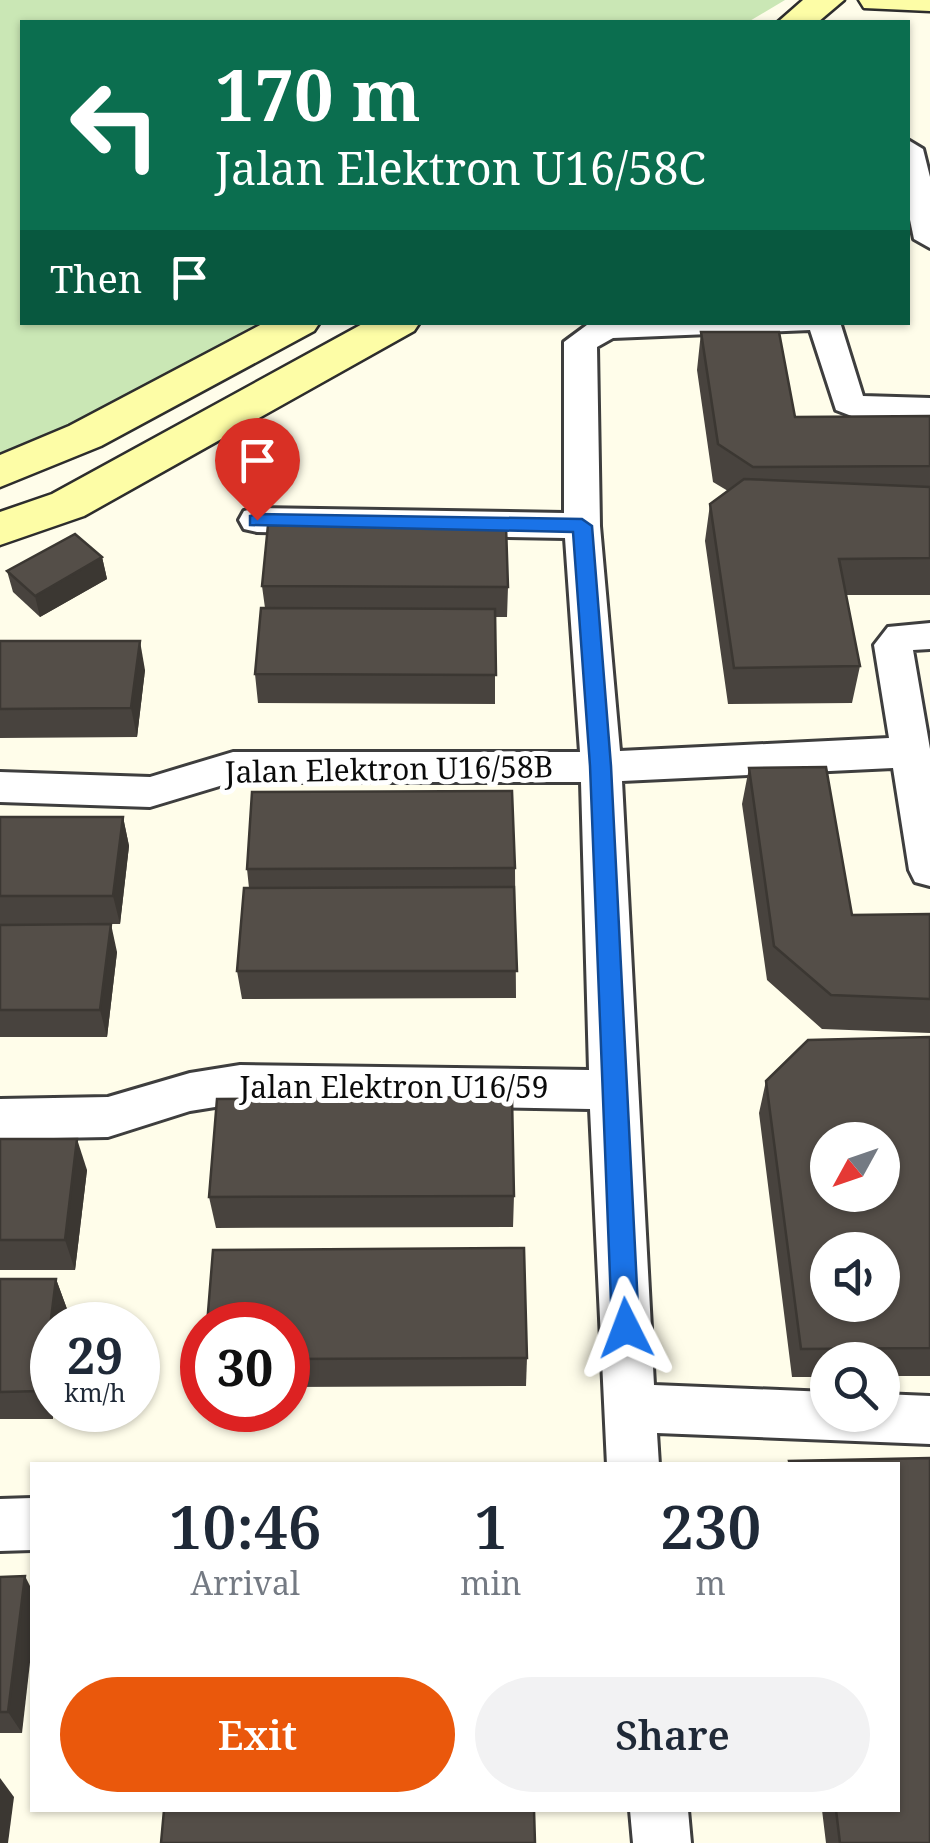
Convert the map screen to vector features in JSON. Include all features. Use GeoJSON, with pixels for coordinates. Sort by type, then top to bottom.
{"type":"FeatureCollection","features":[{"type":"Feature","properties":{"kind":"street"},"geometry":{"type":"LineString","coordinates":[[799,20],[826,0]]}},
{"type":"Feature","properties":{"kind":"street"},"geometry":{"type":"LineString","coordinates":[[910,169],[914,209],[930,239]]}},
{"type":"Feature","properties":{"kind":"street"},"geometry":{"type":"LineString","coordinates":[[0,472],[84,436],[292,325]]}},
{"type":"Feature","properties":{"kind":"street"},"geometry":{"type":"LineString","coordinates":[[0,529],[68,504],[394,325]]}},
{"type":"Feature","properties":{"kind":"street"},"geometry":{"type":"LineString","coordinates":[[633,1462],[612,1090],[600,766],[582,526],[580,342],[606,328],[704,325]]}},
{"type":"Feature","properties":{"kind":"street"},"geometry":{"type":"LineString","coordinates":[[825,325],[848,402],[862,410],[930,409]]}},
{"type":"Feature","properties":{"kind":"street"},"geometry":{"type":"LineString","coordinates":[[257,520],[582,526]]}},
{"type":"Feature","properties":{"kind":"street"},"geometry":{"type":"LineString","coordinates":[[930,636],[901,637],[892,645],[930,870]]}},
{"type":"Feature","properties":{"kind":"street","name":"Jalan Elektron U16/58B"},"geometry":{"type":"LineString","coordinates":[[0,787],[150,792],[234,767],[600,766],[910,752]]}},
{"type":"Feature","properties":{"kind":"street","name":"Jalan Elektron U16/59"},"geometry":{"type":"LineString","coordinates":[[0,1120],[108,1117],[190,1092],[240,1084],[612,1090]]}},
{"type":"Feature","properties":{"kind":"street"},"geometry":{"type":"LineString","coordinates":[[630,1408],[930,1420]]}},
{"type":"Feature","properties":{"kind":"street"},"geometry":{"type":"LineString","coordinates":[[0,1525],[30,1524]]}},
{"type":"Feature","properties":{"kind":"street"},"geometry":{"type":"LineString","coordinates":[[659,1812],[662,1843]]}},
{"type":"Feature","properties":{"kind":"green space"},"geometry":{"type":"Polygon","coordinates":[[[0,0],[785,0],[751,20],[20,20],[20,325],[259,325],[52,436],[0,457],[0,0]]]}},
{"type":"Feature","properties":{"kind":"building"},"geometry":{"type":"Polygon","coordinates":[[[701,332],[779,332],[795,417],[930,416],[930,466],[753,467],[718,444],[701,332]]]}},
{"type":"Feature","properties":{"kind":"building"},"geometry":{"type":"Polygon","coordinates":[[[744,479],[930,487],[930,558],[839,559],[860,666],[734,668],[710,504],[744,479]]]}},
{"type":"Feature","properties":{"kind":"building"},"geometry":{"type":"Polygon","coordinates":[[[268,525],[506,526],[508,587],[262,586],[268,525]]]}},
{"type":"Feature","properties":{"kind":"building"},"geometry":{"type":"Polygon","coordinates":[[[75,534],[102,557],[35,596],[7,571],[75,534]]]}},
{"type":"Feature","properties":{"kind":"building"},"geometry":{"type":"Polygon","coordinates":[[[261,608],[495,609],[496,675],[255,674],[261,608]]]}},
{"type":"Feature","properties":{"kind":"building"},"geometry":{"type":"Polygon","coordinates":[[[0,641],[140,641],[131,708],[0,709],[0,641]]]}},
{"type":"Feature","properties":{"kind":"building"},"geometry":{"type":"Polygon","coordinates":[[[826,767],[852,915],[930,914],[930,999],[831,995],[774,946],[749,768],[826,767]]]}},
{"type":"Feature","properties":{"kind":"building"},"geometry":{"type":"Polygon","coordinates":[[[512,791],[515,868],[247,869],[252,792],[512,791]]]}},
{"type":"Feature","properties":{"kind":"building"},"geometry":{"type":"Polygon","coordinates":[[[0,817],[123,817],[113,896],[0,896],[0,817]]]}},
{"type":"Feature","properties":{"kind":"building"},"geometry":{"type":"Polygon","coordinates":[[[514,887],[517,971],[237,971],[244,888],[514,887]]]}},
{"type":"Feature","properties":{"kind":"building"},"geometry":{"type":"Polygon","coordinates":[[[111,924],[100,1010],[0,1010],[0,925],[111,924]]]}},
{"type":"Feature","properties":{"kind":"building"},"geometry":{"type":"Polygon","coordinates":[[[930,1037],[930,1348],[900,1348],[900,1342],[810,1342],[810,1349],[801,1349],[766,1081],[808,1040],[930,1037]]]}},
{"type":"Feature","properties":{"kind":"building"},"geometry":{"type":"Polygon","coordinates":[[[512,1097],[514,1196],[209,1197],[217,1099],[512,1097]]]}},
{"type":"Feature","properties":{"kind":"building"},"geometry":{"type":"Polygon","coordinates":[[[0,1139],[77,1139],[65,1240],[0,1240],[0,1139]]]}},
{"type":"Feature","properties":{"kind":"building"},"geometry":{"type":"Polygon","coordinates":[[[524,1248],[527,1358],[310,1359],[310,1302],[209,1302],[213,1250],[524,1248]]]}},
{"type":"Feature","properties":{"kind":"building"},"geometry":{"type":"Polygon","coordinates":[[[0,1279],[56,1279],[53,1302],[30,1302],[30,1391],[0,1392],[0,1279]]]}},
{"type":"Feature","properties":{"kind":"building"},"geometry":{"type":"Polygon","coordinates":[[[930,1458],[930,1843],[840,1843],[836,1812],[900,1812],[900,1462],[789,1461],[930,1458]]]}},
{"type":"Feature","properties":{"kind":"building"},"geometry":{"type":"Polygon","coordinates":[[[25,1576],[8,1712],[0,1712],[0,1577],[25,1576]]]}},
{"type":"Feature","properties":{"kind":"building"},"geometry":{"type":"Polygon","coordinates":[[[164,1812],[534,1812],[535,1843],[161,1843],[164,1812]]]}},
{"type":"Feature","properties":{"kind":"route"},"geometry":{"type":"LineString","coordinates":[[257,520],[582,526],[600,766],[626,1328]]}}]}
